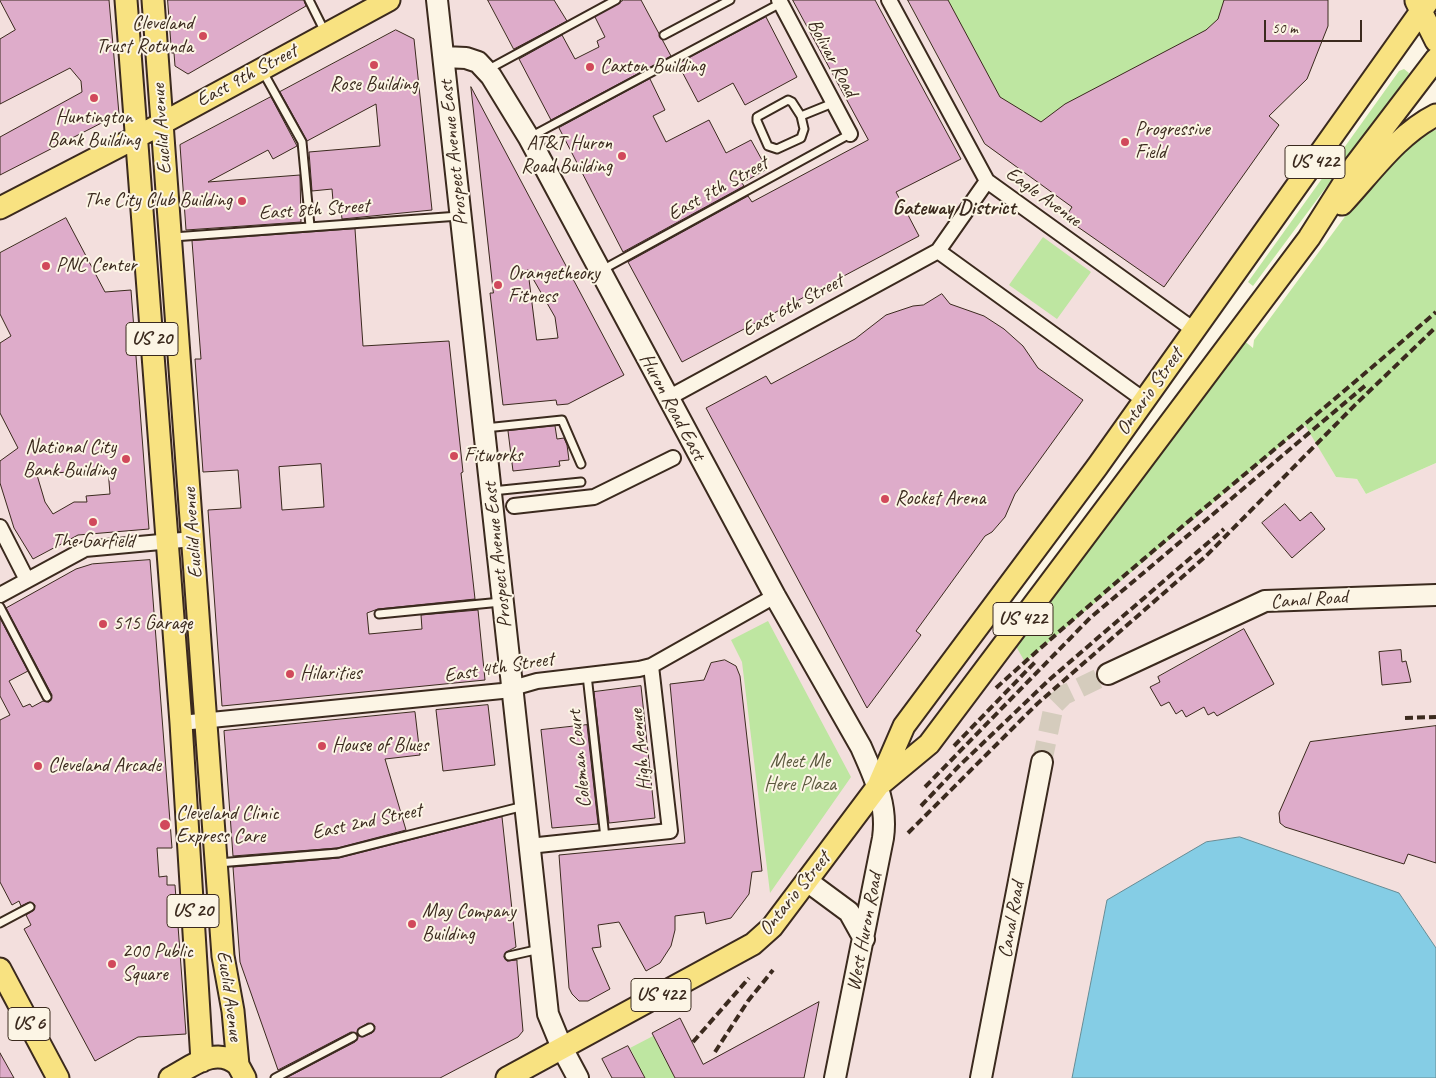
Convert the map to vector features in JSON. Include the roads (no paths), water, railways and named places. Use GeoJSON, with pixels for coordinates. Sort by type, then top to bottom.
{"type":"FeatureCollection","features":[{"type":"Feature","properties":{"kind":"main road","name":"Euclid Avenue"},"geometry":{"type":"LineString","coordinates":[[126,0],[181,723],[202,1061]]}},
{"type":"Feature","properties":{"kind":"main road","name":"Euclid Avenue"},"geometry":{"type":"LineString","coordinates":[[153,0],[223,956],[241,1072]]}},
{"type":"Feature","properties":{"kind":"main road","name":"East 9th Street"},"geometry":{"type":"LineString","coordinates":[[0,208],[137,137],[161,122],[389,0]]}},
{"type":"Feature","properties":{"kind":"main road"},"geometry":{"type":"LineString","coordinates":[[1422,4],[1436,41]]}},
{"type":"Feature","properties":{"kind":"main road","name":"Ontario Street"},"geometry":{"type":"LineString","coordinates":[[878,786],[904,726],[1144,400],[1422,4]]}},
{"type":"Feature","properties":{"kind":"main road","name":"Ontario Street"},"geometry":{"type":"LineString","coordinates":[[507,1078],[754,944],[772,927],[878,786],[928,744],[1309,238],[1356,164],[1436,60]]}},
{"type":"Feature","properties":{"kind":"main road"},"geometry":{"type":"LineString","coordinates":[[1309,238],[1403,137],[1419,123],[1436,115]]}},
{"type":"Feature","properties":{"kind":"main road","name":"US 6"},"geometry":{"type":"LineString","coordinates":[[0,970],[58,1078]]}},
{"type":"Feature","properties":{"kind":"main road"},"geometry":{"type":"LineString","coordinates":[[170,1078],[202,1061],[219,1056],[241,1072]]}},
{"type":"Feature","properties":{"kind":"street","name":"Prospect Avenue East"},"geometry":{"type":"LineString","coordinates":[[437,0],[548,1014],[562,1048],[578,1078]]}},
{"type":"Feature","properties":{"kind":"street","name":"Eagle Avenue"},"geometry":{"type":"LineString","coordinates":[[889,0],[987,181],[1194,330]]}},
{"type":"Feature","properties":{"kind":"street","name":"Bolivar Road"},"geometry":{"type":"LineString","coordinates":[[780,2],[850,134]]}},
{"type":"Feature","properties":{"kind":"street"},"geometry":{"type":"LineString","coordinates":[[444,57],[472,60],[486,70]]}},
{"type":"Feature","properties":{"kind":"street","name":"Huron Road East"},"geometry":{"type":"LineString","coordinates":[[486,70],[529,138],[775,596],[861,747],[878,786]]}},
{"type":"Feature","properties":{"kind":"street","name":"East 6th Street"},"geometry":{"type":"LineString","coordinates":[[668,398],[938,250],[987,181]]}},
{"type":"Feature","properties":{"kind":"street"},"geometry":{"type":"LineString","coordinates":[[938,250],[1144,400]]}},
{"type":"Feature","properties":{"kind":"street"},"geometry":{"type":"LineString","coordinates":[[514,506],[594,497],[673,458]]}},
{"type":"Feature","properties":{"kind":"street"},"geometry":{"type":"LineString","coordinates":[[0,527],[27,580]]}},
{"type":"Feature","properties":{"kind":"street"},"geometry":{"type":"LineString","coordinates":[[0,595],[84,549],[193,539]]}},
{"type":"Feature","properties":{"kind":"street","name":"Canal Road"},"geometry":{"type":"LineString","coordinates":[[1108,674],[1265,601],[1436,595]]}},
{"type":"Feature","properties":{"kind":"street","name":"East 4th Street"},"geometry":{"type":"LineString","coordinates":[[181,723],[206,722],[512,689],[537,681],[639,670],[651,666],[775,596]]}},
{"type":"Feature","properties":{"kind":"street","name":"High Avenue"},"geometry":{"type":"LineString","coordinates":[[605,838],[670,831],[651,666]]}},
{"type":"Feature","properties":{"kind":"street","name":"Canal Road"},"geometry":{"type":"LineString","coordinates":[[981,1078],[1042,762]]}},
{"type":"Feature","properties":{"kind":"street","name":"West Huron Road"},"geometry":{"type":"LineString","coordinates":[[835,1078],[864,939],[884,830],[884,807],[878,786]]}},
{"type":"Feature","properties":{"kind":"street"},"geometry":{"type":"LineString","coordinates":[[529,846],[605,838]]}},
{"type":"Feature","properties":{"kind":"street"},"geometry":{"type":"LineString","coordinates":[[807,881],[849,912],[864,939]]}},
{"type":"Feature","properties":{"kind":"lane"},"geometry":{"type":"LineString","coordinates":[[308,0],[326,34]]}},
{"type":"Feature","properties":{"kind":"lane"},"geometry":{"type":"LineString","coordinates":[[597,0],[601,8]]}},
{"type":"Feature","properties":{"kind":"lane"},"geometry":{"type":"LineString","coordinates":[[486,70],[616,0]]}},
{"type":"Feature","properties":{"kind":"lane"},"geometry":{"type":"LineString","coordinates":[[664,35],[730,0]]}},
{"type":"Feature","properties":{"kind":"lane"},"geometry":{"type":"LineString","coordinates":[[529,138],[780,2]]}},
{"type":"Feature","properties":{"kind":"lane"},"geometry":{"type":"LineString","coordinates":[[261,68],[302,142],[310,226]]}},
{"type":"Feature","properties":{"kind":"lane"},"geometry":{"type":"LineString","coordinates":[[788,100],[792,102],[802,116],[804,130],[801,138],[776,149],[768,146],[757,117],[761,113],[788,100]]}},
{"type":"Feature","properties":{"kind":"lane"},"geometry":{"type":"LineString","coordinates":[[802,116],[833,103]]}},
{"type":"Feature","properties":{"kind":"lane","name":"East 7th Street"},"geometry":{"type":"LineString","coordinates":[[601,271],[850,134]]}},
{"type":"Feature","properties":{"kind":"lane","name":"East 8th Street"},"geometry":{"type":"LineString","coordinates":[[170,237],[461,216]]}},
{"type":"Feature","properties":{"kind":"lane"},"geometry":{"type":"LineString","coordinates":[[485,428],[562,420],[581,464]]}},
{"type":"Feature","properties":{"kind":"lane"},"geometry":{"type":"LineString","coordinates":[[492,491],[581,482]]}},
{"type":"Feature","properties":{"kind":"lane"},"geometry":{"type":"LineString","coordinates":[[379,614],[503,602]]}},
{"type":"Feature","properties":{"kind":"lane"},"geometry":{"type":"LineString","coordinates":[[0,607],[47,697]]}},
{"type":"Feature","properties":{"kind":"lane","name":"Coleman Court"},"geometry":{"type":"LineString","coordinates":[[587,675],[605,838]]}},
{"type":"Feature","properties":{"kind":"lane","name":"East 2nd Street"},"geometry":{"type":"LineString","coordinates":[[216,863],[338,853],[524,806]]}},
{"type":"Feature","properties":{"kind":"lane"},"geometry":{"type":"LineString","coordinates":[[0,923],[30,907]]}},
{"type":"Feature","properties":{"kind":"lane"},"geometry":{"type":"LineString","coordinates":[[509,956],[541,949]]}},
{"type":"Feature","properties":{"kind":"lane"},"geometry":{"type":"LineString","coordinates":[[362,1032],[370,1028]]}},
{"type":"Feature","properties":{"kind":"lane"},"geometry":{"type":"LineString","coordinates":[[275,1078],[353,1036]]}},
{"type":"Feature","properties":{"kind":"water"},"geometry":{"type":"Polygon","coordinates":[[[1240,837],[1399,893],[1436,948],[1436,1078],[1072,1078],[1107,900],[1206,842],[1240,837]]]}},
{"type":"Feature","properties":{"kind":"tunnel"},"geometry":{"type":"LineString","coordinates":[[1042,762],[1054,705],[1064,695],[1108,674]]}},
{"type":"Feature","properties":{"kind":"railway"},"geometry":{"type":"LineString","coordinates":[[996,688],[1105,592],[1436,312]]}},
{"type":"Feature","properties":{"kind":"railway"},"geometry":{"type":"LineString","coordinates":[[908,833],[1037,704],[1205,557],[1357,403],[1436,327]]}},
{"type":"Feature","properties":{"kind":"railway"},"geometry":{"type":"LineString","coordinates":[[925,787],[1090,618],[1366,385]]}},
{"type":"Feature","properties":{"kind":"railway"},"geometry":{"type":"LineString","coordinates":[[921,806],[959,766],[1049,680],[1224,529]]}},
{"type":"Feature","properties":{"kind":"railway"},"geometry":{"type":"LineString","coordinates":[[954,746],[1037,660]]}},
{"type":"Feature","properties":{"kind":"railway"},"geometry":{"type":"LineString","coordinates":[[1405,718],[1436,717]]}},
{"type":"Feature","properties":{"kind":"railway"},"geometry":{"type":"LineString","coordinates":[[715,1052],[748,1001],[773,970]]}},
{"type":"Feature","properties":{"kind":"railway"},"geometry":{"type":"LineString","coordinates":[[693,1042],[749,978]]}},
{"type":"Feature","properties":{"kind":"place","name":"Cleveland Trust Rotunda"},"geometry":{"type":"Point","coordinates":[203,36]}},
{"type":"Feature","properties":{"kind":"place","name":"Rose Building"},"geometry":{"type":"Point","coordinates":[374,65]}},
{"type":"Feature","properties":{"kind":"place","name":"Caxton Building"},"geometry":{"type":"Point","coordinates":[590,67]}},
{"type":"Feature","properties":{"kind":"place","name":"Huntington Bank Building"},"geometry":{"type":"Point","coordinates":[94,98]}},
{"type":"Feature","properties":{"kind":"place","name":"Progressive Field"},"geometry":{"type":"Point","coordinates":[1125,142]}},
{"type":"Feature","properties":{"kind":"place","name":"AT&T Huron Road Building"},"geometry":{"type":"Point","coordinates":[622,156]}},
{"type":"Feature","properties":{"kind":"place","name":"The City Club Building"},"geometry":{"type":"Point","coordinates":[242,201]}},
{"type":"Feature","properties":{"kind":"place","name":"PNC Center"},"geometry":{"type":"Point","coordinates":[46,266]}},
{"type":"Feature","properties":{"kind":"place","name":"Orangetheory Fitness"},"geometry":{"type":"Point","coordinates":[498,285]}},
{"type":"Feature","properties":{"kind":"place","name":"Fitworks"},"geometry":{"type":"Point","coordinates":[454,456]}},
{"type":"Feature","properties":{"kind":"place","name":"National City Bank Building"},"geometry":{"type":"Point","coordinates":[126,459]}},
{"type":"Feature","properties":{"kind":"place","name":"Rocket Arena"},"geometry":{"type":"Point","coordinates":[885,499]}},
{"type":"Feature","properties":{"kind":"place","name":"The Garfield"},"geometry":{"type":"Point","coordinates":[93,522]}},
{"type":"Feature","properties":{"kind":"place","name":"515 Garage"},"geometry":{"type":"Point","coordinates":[103,624]}},
{"type":"Feature","properties":{"kind":"place","name":"Hilarities"},"geometry":{"type":"Point","coordinates":[290,674]}},
{"type":"Feature","properties":{"kind":"place","name":"House of Blues"},"geometry":{"type":"Point","coordinates":[322,746]}},
{"type":"Feature","properties":{"kind":"place","name":"Cleveland Arcade"},"geometry":{"type":"Point","coordinates":[38,766]}},
{"type":"Feature","properties":{"kind":"place","name":"Cleveland Clinic Express Care"},"geometry":{"type":"Point","coordinates":[165,825]}},
{"type":"Feature","properties":{"kind":"place","name":"May Company Building"},"geometry":{"type":"Point","coordinates":[412,924]}},
{"type":"Feature","properties":{"kind":"place","name":"200 Public Square"},"geometry":{"type":"Point","coordinates":[112,964]}},
{"type":"Feature","properties":{"kind":"district","name":"Gateway District"},"geometry":{"type":"Point","coordinates":[954,208]}},
{"type":"Feature","properties":{"kind":"park label","name":"Meet Me Here Plaza"},"geometry":{"type":"Point","coordinates":[800,774]}}]}
